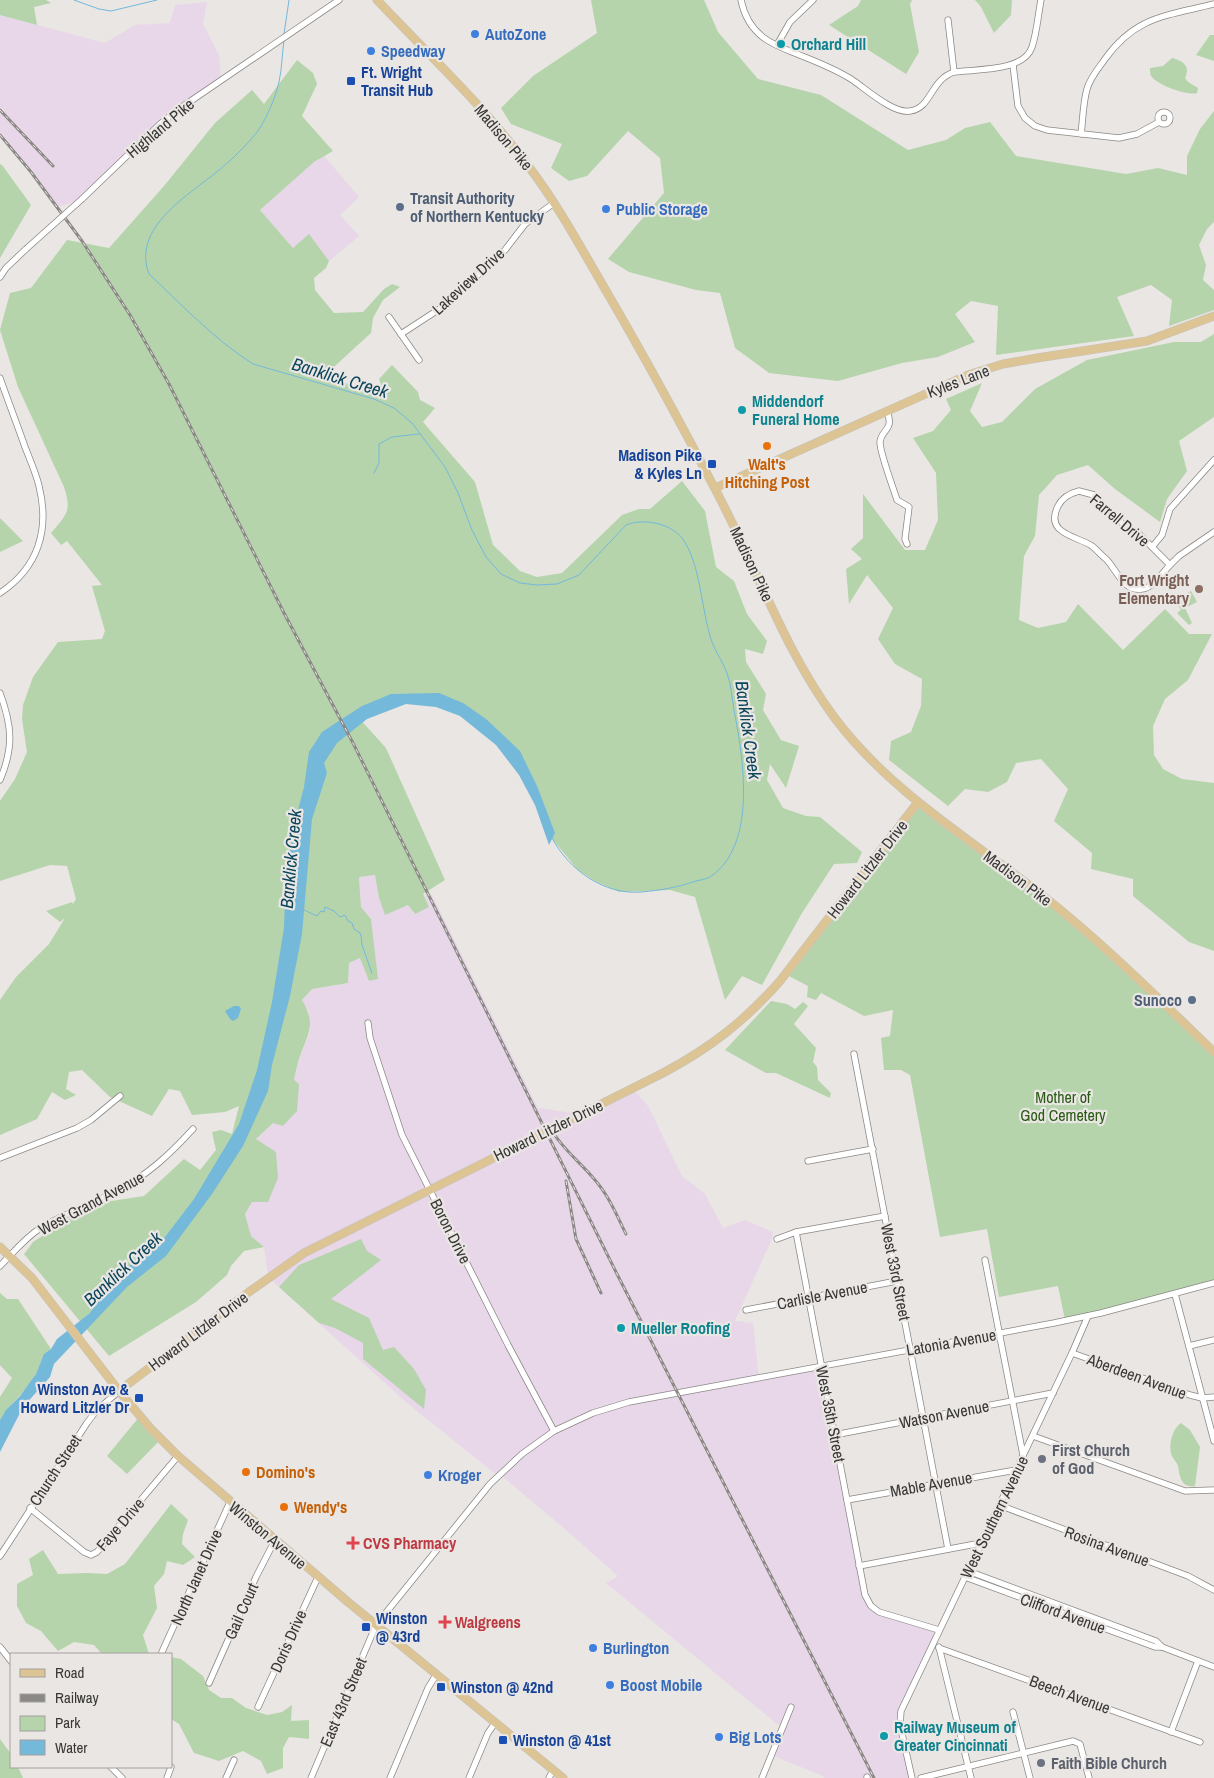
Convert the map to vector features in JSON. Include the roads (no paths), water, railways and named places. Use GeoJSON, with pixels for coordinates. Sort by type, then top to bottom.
{"type":"FeatureCollection","features":[{"type":"Feature","properties":{"kind":"main road","name":"Madison Pike"},"geometry":{"type":"LineString","coordinates":[[377,0],[496,126],[527,164],[554,203],[638,346],[715,488],[746,549],[790,645],[833,715],[864,753],[918,802],[1043,896],[1074,922],[1123,965],[1214,1052]]}},
{"type":"Feature","properties":{"kind":"main road","name":"Kyles Lane"},"geometry":{"type":"LineString","coordinates":[[715,488],[958,378],[986,369],[1037,358],[1148,341],[1214,316]]}},
{"type":"Feature","properties":{"kind":"main road","name":"Howard Litzler Drive"},"geometry":{"type":"LineString","coordinates":[[119,1391],[291,1261],[327,1240],[688,1059],[727,1034],[780,981],[918,802]]}},
{"type":"Feature","properties":{"kind":"main road","name":"Winston Avenue"},"geometry":{"type":"LineString","coordinates":[[0,1247],[32,1278],[119,1391],[151,1429],[178,1456],[318,1577],[562,1778]]}},
{"type":"Feature","properties":{"kind":"street","name":"Highland Pike"},"geometry":{"type":"LineString","coordinates":[[0,277],[6,268],[159,125],[179,109],[339,0]]}},
{"type":"Feature","properties":{"kind":"street"},"geometry":{"type":"LineString","coordinates":[[741,0],[743,10],[750,23],[766,40],[840,72],[900,111],[915,110],[923,106],[941,78],[954,72],[1013,65],[1025,58],[1033,46],[1041,0]]}},
{"type":"Feature","properties":{"kind":"street"},"geometry":{"type":"LineString","coordinates":[[777,46],[790,22],[813,0]]}},
{"type":"Feature","properties":{"kind":"street"},"geometry":{"type":"LineString","coordinates":[[1081,134],[1085,96],[1090,80],[1119,41],[1134,28],[1146,22],[1214,4]]}},
{"type":"Feature","properties":{"kind":"street"},"geometry":{"type":"LineString","coordinates":[[948,20],[954,72]]}},
{"type":"Feature","properties":{"kind":"street"},"geometry":{"type":"LineString","coordinates":[[1013,65],[1018,106],[1025,118],[1041,129],[1125,138],[1143,132],[1159,122]]}},
{"type":"Feature","properties":{"kind":"street","name":"Lakeview Drive"},"geometry":{"type":"LineString","coordinates":[[401,334],[444,306],[505,250],[525,224],[554,203]]}},
{"type":"Feature","properties":{"kind":"street"},"geometry":{"type":"LineString","coordinates":[[389,317],[419,360]]}},
{"type":"Feature","properties":{"kind":"street"},"geometry":{"type":"LineString","coordinates":[[0,378],[39,485],[44,523],[40,543],[32,559],[22,575],[0,594]]}},
{"type":"Feature","properties":{"kind":"street"},"geometry":{"type":"LineString","coordinates":[[887,411],[890,423],[882,436],[881,446],[897,500],[909,507],[905,539],[907,544]]}},
{"type":"Feature","properties":{"kind":"street"},"geometry":{"type":"LineString","coordinates":[[1152,547],[1162,535],[1170,509],[1214,460]]}},
{"type":"Feature","properties":{"kind":"street","name":"Farrell Drive"},"geometry":{"type":"LineString","coordinates":[[1170,565],[1133,530],[1110,515],[1098,499],[1089,492],[1079,491],[1072,493],[1058,506],[1056,519],[1060,530],[1069,537],[1092,546],[1112,566],[1125,585],[1132,589],[1146,588],[1170,565],[1179,556],[1214,532]]}},
{"type":"Feature","properties":{"kind":"street"},"geometry":{"type":"LineString","coordinates":[[0,693],[11,733],[8,757],[0,780]]}},
{"type":"Feature","properties":{"kind":"street","name":"Boron Drive"},"geometry":{"type":"LineString","coordinates":[[368,1023],[370,1038],[399,1128],[508,1345],[554,1431]]}},
{"type":"Feature","properties":{"kind":"street","name":"West 33rd Street"},"geometry":{"type":"LineString","coordinates":[[854,1054],[948,1549]]}},
{"type":"Feature","properties":{"kind":"street"},"geometry":{"type":"LineString","coordinates":[[0,1158],[77,1128],[91,1120],[120,1096]]}},
{"type":"Feature","properties":{"kind":"street","name":"West Grand Avenue"},"geometry":{"type":"LineString","coordinates":[[0,1266],[39,1229],[138,1179],[174,1151],[193,1129]]}},
{"type":"Feature","properties":{"kind":"street"},"geometry":{"type":"LineString","coordinates":[[808,1161],[872,1149]]}},
{"type":"Feature","properties":{"kind":"street"},"geometry":{"type":"LineString","coordinates":[[777,1239],[796,1232],[885,1216]]}},
{"type":"Feature","properties":{"kind":"street","name":"West 35th Street"},"geometry":{"type":"LineString","coordinates":[[796,1232],[865,1595],[872,1606],[879,1612],[938,1633]]}},
{"type":"Feature","properties":{"kind":"street"},"geometry":{"type":"LineString","coordinates":[[985,1260],[1023,1455]]}},
{"type":"Feature","properties":{"kind":"street","name":"Carlisle Avenue"},"geometry":{"type":"LineString","coordinates":[[746,1310],[897,1281]]}},
{"type":"Feature","properties":{"kind":"street","name":"Latonia Avenue"},"geometry":{"type":"LineString","coordinates":[[554,1431],[602,1409],[628,1402],[1088,1316],[1214,1284]]}},
{"type":"Feature","properties":{"kind":"street"},"geometry":{"type":"LineString","coordinates":[[1175,1294],[1214,1441]]}},
{"type":"Feature","properties":{"kind":"street","name":"West Southern Avenue"},"geometry":{"type":"LineString","coordinates":[[912,1778],[899,1718],[904,1704],[1053,1394],[1088,1316]]}},
{"type":"Feature","properties":{"kind":"street"},"geometry":{"type":"LineString","coordinates":[[1189,1346],[1214,1340]]}},
{"type":"Feature","properties":{"kind":"street","name":"Aberdeen Avenue"},"geometry":{"type":"LineString","coordinates":[[1072,1353],[1202,1398]]}},
{"type":"Feature","properties":{"kind":"street","name":"Church Street"},"geometry":{"type":"LineString","coordinates":[[0,1556],[87,1423],[96,1411],[119,1391]]}},
{"type":"Feature","properties":{"kind":"street","name":"Watson Avenue"},"geometry":{"type":"LineString","coordinates":[[834,1435],[1053,1394]]}},
{"type":"Feature","properties":{"kind":"street"},"geometry":{"type":"LineString","coordinates":[[1202,1398],[1214,1397]]}},
{"type":"Feature","properties":{"kind":"street","name":"East 43rd Street"},"geometry":{"type":"LineString","coordinates":[[311,1778],[376,1625],[490,1484],[522,1454],[554,1431]]}},
{"type":"Feature","properties":{"kind":"street"},"geometry":{"type":"LineString","coordinates":[[1033,1436],[1185,1491],[1214,1490]]}},
{"type":"Feature","properties":{"kind":"street","name":"Faye Drive"},"geometry":{"type":"LineString","coordinates":[[30,1508],[84,1552],[91,1554],[97,1552],[178,1456]]}},
{"type":"Feature","properties":{"kind":"street","name":"Mable Avenue"},"geometry":{"type":"LineString","coordinates":[[847,1500],[1016,1470]]}},
{"type":"Feature","properties":{"kind":"street","name":"North Janet Drive"},"geometry":{"type":"LineString","coordinates":[[162,1652],[230,1502]]}},
{"type":"Feature","properties":{"kind":"street","name":"Rosina Avenue"},"geometry":{"type":"LineString","coordinates":[[999,1505],[1188,1576],[1214,1590]]}},
{"type":"Feature","properties":{"kind":"street","name":"Gail Court"},"geometry":{"type":"LineString","coordinates":[[209,1683],[275,1540]]}},
{"type":"Feature","properties":{"kind":"street"},"geometry":{"type":"LineString","coordinates":[[859,1566],[981,1543]]}},
{"type":"Feature","properties":{"kind":"street","name":"Clifford Avenue"},"geometry":{"type":"LineString","coordinates":[[968,1571],[1156,1641],[1162,1647]]}},
{"type":"Feature","properties":{"kind":"street","name":"Doris Drive"},"geometry":{"type":"LineString","coordinates":[[258,1706],[318,1577]]}},
{"type":"Feature","properties":{"kind":"street","name":"Clifford Avenue"},"geometry":{"type":"LineString","coordinates":[[965,1577],[1214,1667]]}},
{"type":"Feature","properties":{"kind":"street"},"geometry":{"type":"LineString","coordinates":[[938,1633],[939,1648],[971,1778]]}},
{"type":"Feature","properties":{"kind":"street"},"geometry":{"type":"LineString","coordinates":[[0,1647],[10,1660]]}},
{"type":"Feature","properties":{"kind":"street","name":"Beech Avenue"},"geometry":{"type":"LineString","coordinates":[[939,1648],[1200,1742]]}},
{"type":"Feature","properties":{"kind":"street"},"geometry":{"type":"LineString","coordinates":[[1171,1732],[1198,1661]]}},
{"type":"Feature","properties":{"kind":"street"},"geometry":{"type":"LineString","coordinates":[[390,1778],[428,1688],[436,1675]]}},
{"type":"Feature","properties":{"kind":"street"},"geometry":{"type":"LineString","coordinates":[[762,1778],[791,1707]]}},
{"type":"Feature","properties":{"kind":"street"},"geometry":{"type":"LineString","coordinates":[[1013,1712],[1030,1778]]}},
{"type":"Feature","properties":{"kind":"street"},"geometry":{"type":"LineString","coordinates":[[469,1778],[488,1733],[495,1723]]}},
{"type":"Feature","properties":{"kind":"street"},"geometry":{"type":"LineString","coordinates":[[921,1778],[1073,1741],[1078,1742],[1081,1748],[1089,1778]]}},
{"type":"Feature","properties":{"kind":"street"},"geometry":{"type":"LineString","coordinates":[[226,1778],[234,1760]]}},
{"type":"Feature","properties":{"kind":"street"},"geometry":{"type":"LineString","coordinates":[[112,1768],[122,1778]]}},
{"type":"Feature","properties":{"kind":"street"},"geometry":{"type":"LineString","coordinates":[[549,1778],[553,1770]]}},
{"type":"Feature","properties":{"kind":"water"},"geometry":{"type":"Polygon","coordinates":[[[439,693],[463,703],[486,719],[520,751],[537,786],[555,833],[549,845],[535,805],[519,775],[496,745],[460,716],[436,707],[406,704],[367,719],[337,743],[324,763],[327,773],[312,819],[302,934],[290,996],[272,1065],[268,1091],[243,1146],[212,1194],[166,1256],[127,1287],[54,1364],[50,1377],[23,1407],[0,1452],[0,1420],[36,1374],[44,1354],[51,1349],[57,1339],[90,1313],[114,1278],[165,1237],[194,1199],[239,1124],[257,1070],[272,1002],[284,928],[291,838],[304,787],[309,752],[322,732],[362,706],[391,694],[439,693]]]}},
{"type":"Feature","properties":{"kind":"water"},"geometry":{"type":"Polygon","coordinates":[[[234,1006],[239,1006],[241,1009],[238,1018],[233,1021],[225,1011],[234,1006]]]}},
{"type":"Feature","properties":{"kind":"waterway","name":"Banklick Creek"},"geometry":{"type":"LineString","coordinates":[[74,0],[99,9],[111,11],[157,0]]}},
{"type":"Feature","properties":{"kind":"waterway","name":"Banklick Creek"},"geometry":{"type":"LineString","coordinates":[[284,34],[289,0]]}},
{"type":"Feature","properties":{"kind":"waterway","name":"Banklick Creek"},"geometry":{"type":"LineString","coordinates":[[284,40],[281,72],[277,88],[261,126],[251,140],[234,157],[184,197],[157,224],[149,240],[146,256],[149,274],[212,333],[253,364],[374,399],[394,408],[412,423],[445,467],[458,493],[472,530],[486,557],[501,574],[520,583],[537,585],[557,584],[579,575],[626,525],[640,522],[663,525],[677,533],[688,548],[693,560],[708,630],[728,677],[738,729],[743,775],[743,799],[741,822],[735,844],[725,863],[708,878],[669,888],[627,892],[601,885],[589,878],[568,860],[552,838]]}},
{"type":"Feature","properties":{"kind":"waterway"},"geometry":{"type":"LineString","coordinates":[[374,473],[379,463],[379,444],[392,437],[419,434]]}},
{"type":"Feature","properties":{"kind":"waterway"},"geometry":{"type":"LineString","coordinates":[[304,910],[317,916],[321,911],[324,912],[325,907],[334,911],[340,917],[345,915],[348,921],[352,923],[354,929],[360,933],[362,945],[372,973]]}},
{"type":"Feature","properties":{"kind":"railway"},"geometry":{"type":"LineString","coordinates":[[0,110],[53,166]]}},
{"type":"Feature","properties":{"kind":"railway"},"geometry":{"type":"LineString","coordinates":[[0,135],[31,172],[82,241],[130,315],[169,384],[284,613],[353,743],[617,1274],[874,1778]]}},
{"type":"Feature","properties":{"kind":"railway"},"geometry":{"type":"LineString","coordinates":[[554,1134],[600,1186],[626,1234]]}},
{"type":"Feature","properties":{"kind":"railway"},"geometry":{"type":"LineString","coordinates":[[566,1181],[576,1239],[601,1293]]}},
{"type":"Feature","properties":{"kind":"place","name":"AutoZone"},"geometry":{"type":"Point","coordinates":[475,34]}},
{"type":"Feature","properties":{"kind":"place","name":"Orchard Hill"},"geometry":{"type":"Point","coordinates":[781,44]}},
{"type":"Feature","properties":{"kind":"place","name":"Speedway"},"geometry":{"type":"Point","coordinates":[371,51]}},
{"type":"Feature","properties":{"kind":"place","name":"Ft. Wright Transit Hub"},"geometry":{"type":"Point","coordinates":[351,81]}},
{"type":"Feature","properties":{"kind":"place","name":"Transit Authority of Northern Kentucky"},"geometry":{"type":"Point","coordinates":[400,207]}},
{"type":"Feature","properties":{"kind":"place","name":"Public Storage"},"geometry":{"type":"Point","coordinates":[606,209]}},
{"type":"Feature","properties":{"kind":"place","name":"Middendorf Funeral Home"},"geometry":{"type":"Point","coordinates":[742,410]}},
{"type":"Feature","properties":{"kind":"place","name":"Walt's Hitching Post"},"geometry":{"type":"Point","coordinates":[767,446]}},
{"type":"Feature","properties":{"kind":"place","name":"Madison Pike & Kyles Ln"},"geometry":{"type":"Point","coordinates":[712,464]}},
{"type":"Feature","properties":{"kind":"place","name":"Fort Wright Elementary"},"geometry":{"type":"Point","coordinates":[1199,589]}},
{"type":"Feature","properties":{"kind":"place","name":"Sunoco"},"geometry":{"type":"Point","coordinates":[1192,1000]}},
{"type":"Feature","properties":{"kind":"place","name":"Mueller Roofing"},"geometry":{"type":"Point","coordinates":[621,1328]}},
{"type":"Feature","properties":{"kind":"place","name":"Winston Ave & Howard Litzler Dr"},"geometry":{"type":"Point","coordinates":[139,1398]}},
{"type":"Feature","properties":{"kind":"place","name":"First Church of God"},"geometry":{"type":"Point","coordinates":[1042,1459]}},
{"type":"Feature","properties":{"kind":"place","name":"Domino's"},"geometry":{"type":"Point","coordinates":[246,1472]}},
{"type":"Feature","properties":{"kind":"place","name":"Kroger"},"geometry":{"type":"Point","coordinates":[428,1475]}},
{"type":"Feature","properties":{"kind":"place","name":"Wendy's"},"geometry":{"type":"Point","coordinates":[284,1507]}},
{"type":"Feature","properties":{"kind":"place","name":"CVS Pharmacy"},"geometry":{"type":"Point","coordinates":[353,1543]}},
{"type":"Feature","properties":{"kind":"place","name":"Walgreens"},"geometry":{"type":"Point","coordinates":[445,1622]}},
{"type":"Feature","properties":{"kind":"place","name":"Winston @ 43rd"},"geometry":{"type":"Point","coordinates":[366,1627]}},
{"type":"Feature","properties":{"kind":"place","name":"Burlington"},"geometry":{"type":"Point","coordinates":[593,1648]}},
{"type":"Feature","properties":{"kind":"place","name":"Boost Mobile"},"geometry":{"type":"Point","coordinates":[610,1685]}},
{"type":"Feature","properties":{"kind":"place","name":"Winston @ 42nd"},"geometry":{"type":"Point","coordinates":[441,1687]}},
{"type":"Feature","properties":{"kind":"place","name":"Railway Museum of Greater Cincinnati"},"geometry":{"type":"Point","coordinates":[884,1736]}},
{"type":"Feature","properties":{"kind":"place","name":"Big Lots"},"geometry":{"type":"Point","coordinates":[719,1737]}},
{"type":"Feature","properties":{"kind":"place","name":"Winston @ 41st"},"geometry":{"type":"Point","coordinates":[503,1740]}},
{"type":"Feature","properties":{"kind":"place","name":"Faith Bible Church"},"geometry":{"type":"Point","coordinates":[1041,1763]}},
{"type":"Feature","properties":{"kind":"park label","name":"Mother of God Cemetery"},"geometry":{"type":"Point","coordinates":[1063,1106]}}]}
